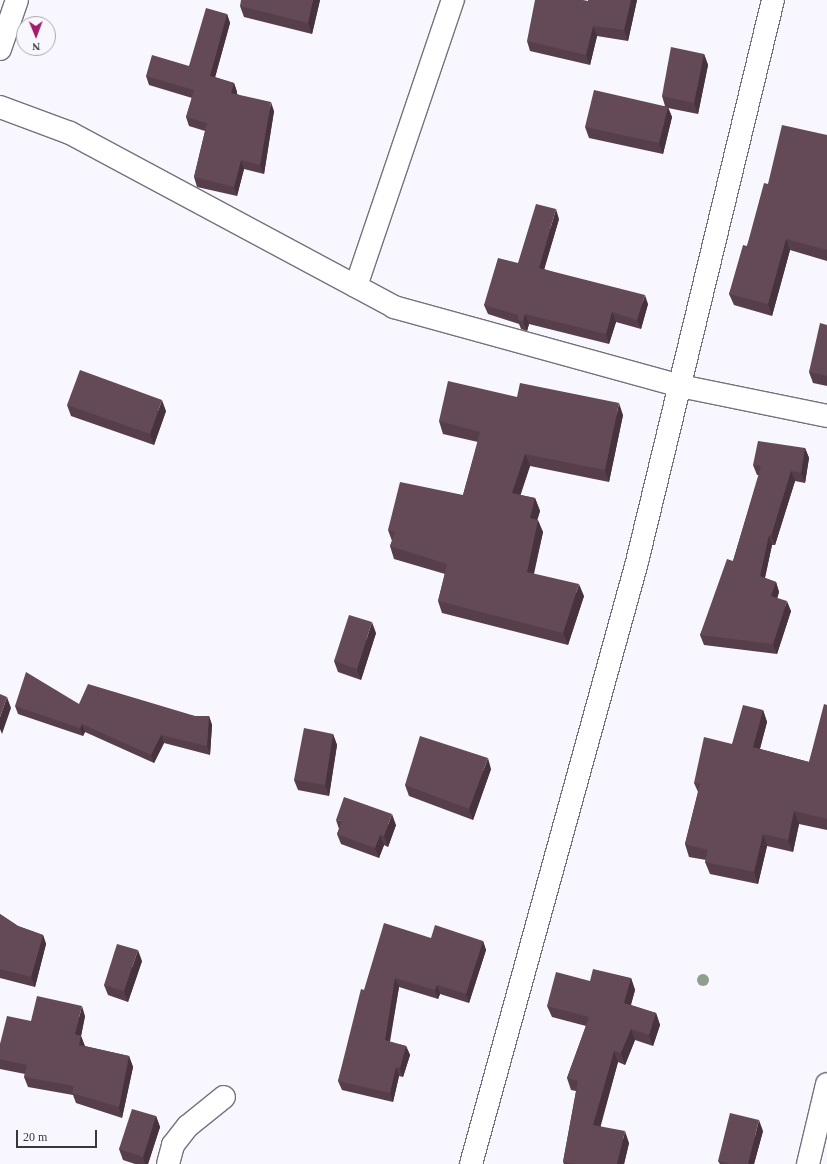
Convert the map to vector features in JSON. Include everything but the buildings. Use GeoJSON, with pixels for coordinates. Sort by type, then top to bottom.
{"type":"FeatureCollection","features":[{"type":"Feature","properties":{"kind":"street"},"geometry":{"type":"LineString","coordinates":[[0,49],[17,0]]}},
{"type":"Feature","properties":{"kind":"street"},"geometry":{"type":"LineString","coordinates":[[356,286],[453,0]]}},
{"type":"Feature","properties":{"kind":"street"},"geometry":{"type":"LineString","coordinates":[[471,1164],[637,562],[773,0]]}},
{"type":"Feature","properties":{"kind":"street"},"geometry":{"type":"LineString","coordinates":[[0,107],[70,133],[394,307],[680,386],[827,416]]}},
{"type":"Feature","properties":{"kind":"street"},"geometry":{"type":"LineString","coordinates":[[808,1164],[827,1084]]}},
{"type":"Feature","properties":{"kind":"street"},"geometry":{"type":"LineString","coordinates":[[168,1164],[173,1145],[188,1126],[224,1097]]}}]}
